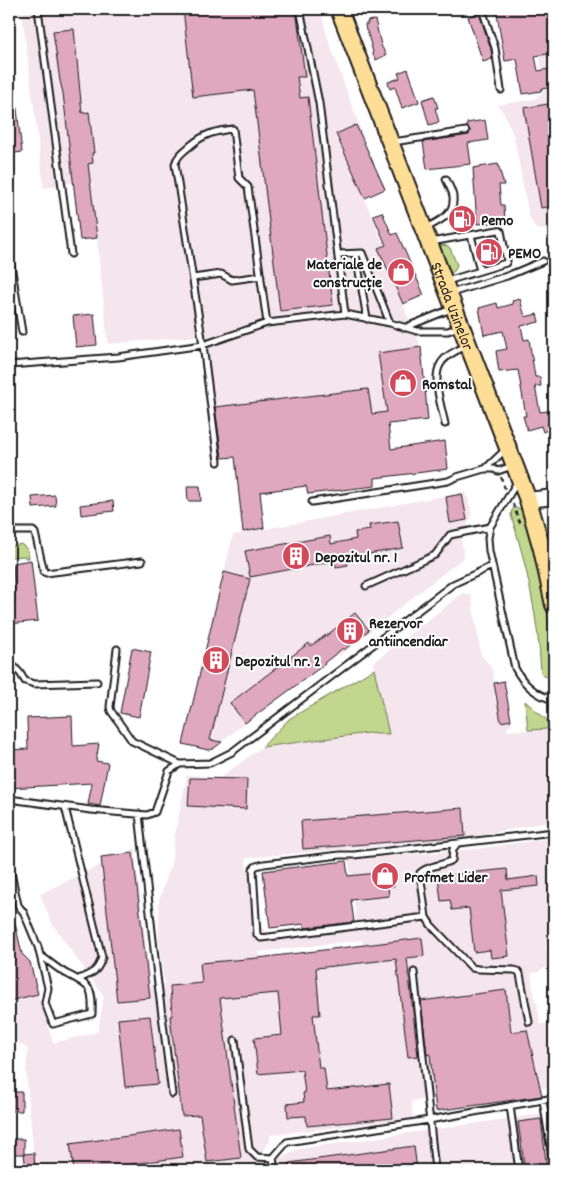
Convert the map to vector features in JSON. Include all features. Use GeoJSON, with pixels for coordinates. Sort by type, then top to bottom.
{"type":"FeatureCollection","features":[{"type":"Feature","properties":{"kind":"main road","name":"Strada Uzinelor"},"geometry":{"type":"LineString","coordinates":[[339,9],[528,500],[542,549],[554,605]]}},
{"type":"Feature","properties":{"kind":"street"},"geometry":{"type":"LineString","coordinates":[[528,500],[554,497]]}},
{"type":"Feature","properties":{"kind":"lane"},"geometry":{"type":"LineString","coordinates":[[38,9],[71,254]]}},
{"type":"Feature","properties":{"kind":"lane"},"geometry":{"type":"LineString","coordinates":[[300,9],[320,103],[345,314]]}},
{"type":"Feature","properties":{"kind":"lane"},"geometry":{"type":"LineString","coordinates":[[482,9],[495,48],[501,90]]}},
{"type":"Feature","properties":{"kind":"lane"},"geometry":{"type":"LineString","coordinates":[[218,462],[203,345],[175,164],[180,154],[201,136],[219,130],[233,129],[239,178],[248,187],[267,323]]}},
{"type":"Feature","properties":{"kind":"lane"},"geometry":{"type":"LineString","coordinates":[[390,143],[466,131]]}},
{"type":"Feature","properties":{"kind":"lane"},"geometry":{"type":"LineString","coordinates":[[426,236],[452,210],[454,196],[446,179]]}},
{"type":"Feature","properties":{"kind":"lane"},"geometry":{"type":"LineString","coordinates":[[404,328],[480,272],[507,261],[502,231],[498,230],[471,235],[426,236]]}},
{"type":"Feature","properties":{"kind":"lane"},"geometry":{"type":"LineString","coordinates":[[471,235],[480,272]]}},
{"type":"Feature","properties":{"kind":"lane"},"geometry":{"type":"LineString","coordinates":[[9,253],[22,332]]}},
{"type":"Feature","properties":{"kind":"lane"},"geometry":{"type":"LineString","coordinates":[[338,254],[362,253],[390,323]]}},
{"type":"Feature","properties":{"kind":"lane"},"geometry":{"type":"LineString","coordinates":[[356,254],[367,319]]}},
{"type":"Feature","properties":{"kind":"lane"},"geometry":{"type":"LineString","coordinates":[[449,295],[507,276],[543,260]]}},
{"type":"Feature","properties":{"kind":"lane"},"geometry":{"type":"LineString","coordinates":[[193,278],[221,274],[232,280],[261,276]]}},
{"type":"Feature","properties":{"kind":"lane"},"geometry":{"type":"LineString","coordinates":[[361,284],[373,281]]}},
{"type":"Feature","properties":{"kind":"lane"},"geometry":{"type":"LineString","coordinates":[[9,365],[118,357],[203,345],[267,323],[345,314],[390,323],[417,331],[448,331],[461,326]]}},
{"type":"Feature","properties":{"kind":"lane"},"geometry":{"type":"LineString","coordinates":[[445,424],[436,382],[439,365],[448,356],[468,344]]}},
{"type":"Feature","properties":{"kind":"lane"},"geometry":{"type":"LineString","coordinates":[[484,469],[508,447]]}},
{"type":"Feature","properties":{"kind":"lane"},"geometry":{"type":"LineString","coordinates":[[312,502],[448,481],[484,469],[517,471],[490,527],[488,551],[515,668],[519,676],[528,685],[544,697],[554,700]]}},
{"type":"Feature","properties":{"kind":"lane"},"geometry":{"type":"LineString","coordinates":[[9,527],[16,531],[35,533],[46,574],[142,560]]}},
{"type":"Feature","properties":{"kind":"lane"},"geometry":{"type":"LineString","coordinates":[[366,586],[434,555],[450,535],[490,527]]}},
{"type":"Feature","properties":{"kind":"lane"},"geometry":{"type":"LineString","coordinates":[[117,649],[110,707],[132,741],[180,764],[210,763],[232,752],[453,584],[492,566]]}},
{"type":"Feature","properties":{"kind":"lane"},"geometry":{"type":"LineString","coordinates":[[9,661],[20,672],[25,681],[34,684],[97,682]]}},
{"type":"Feature","properties":{"kind":"lane"},"geometry":{"type":"LineString","coordinates":[[9,799],[147,815],[155,812],[169,771],[180,764]]}},
{"type":"Feature","properties":{"kind":"lane"},"geometry":{"type":"LineString","coordinates":[[65,807],[102,956],[96,971],[79,979]]}},
{"type":"Feature","properties":{"kind":"lane"},"geometry":{"type":"LineString","coordinates":[[139,814],[172,1094]]}},
{"type":"Feature","properties":{"kind":"lane"},"geometry":{"type":"LineString","coordinates":[[426,917],[261,938],[257,935],[253,869],[264,864],[340,854],[354,855],[554,832]]}},
{"type":"Feature","properties":{"kind":"lane"},"geometry":{"type":"LineString","coordinates":[[458,843],[453,849],[452,860],[424,869],[420,873],[426,917],[431,925],[472,968],[518,971],[529,1022]]}},
{"type":"Feature","properties":{"kind":"lane"},"geometry":{"type":"LineString","coordinates":[[9,864],[18,905],[24,913],[40,954],[48,988],[46,1003],[53,1024],[92,1014],[93,997],[85,984],[67,974],[40,954]]}},
{"type":"Feature","properties":{"kind":"lane"},"geometry":{"type":"LineString","coordinates":[[414,972],[435,1170]]}},
{"type":"Feature","properties":{"kind":"lane"},"geometry":{"type":"LineString","coordinates":[[235,1040],[249,1149],[257,1157],[273,1158]]}},
{"type":"Feature","properties":{"kind":"lane"},"geometry":{"type":"LineString","coordinates":[[275,1170],[273,1158],[286,1142],[554,1098]]}},
{"type":"Feature","properties":{"kind":"lane"},"geometry":{"type":"LineString","coordinates":[[544,1100],[554,1170]]}},
{"type":"Feature","properties":{"kind":"lane"},"geometry":{"type":"LineString","coordinates":[[510,1106],[519,1170]]}},
{"type":"Feature","properties":{"kind":"shaded area"},"geometry":{"type":"Polygon","coordinates":[[[9,9],[320,9],[328,39],[372,161],[353,171],[384,246],[379,249],[421,347],[378,353],[387,412],[209,429],[198,336],[108,344],[90,180],[44,188],[22,13],[9,14],[9,9]]]}},
{"type":"Feature","properties":{"kind":"shaded area"},"geometry":{"type":"Polygon","coordinates":[[[532,9],[554,9],[554,231],[536,229],[529,216],[514,137],[504,113],[497,105],[535,99],[545,90],[532,9]]]}},
{"type":"Feature","properties":{"kind":"shaded area"},"geometry":{"type":"Polygon","coordinates":[[[465,492],[472,515],[461,539],[464,557],[339,656],[337,654],[213,749],[183,744],[233,535],[465,492]]]}},
{"type":"Feature","properties":{"kind":"shaded area"},"geometry":{"type":"Polygon","coordinates":[[[463,593],[471,595],[481,655],[490,665],[493,672],[496,695],[494,696],[495,701],[497,701],[501,722],[511,720],[511,725],[506,731],[548,729],[551,786],[548,788],[549,799],[552,799],[553,821],[466,838],[246,858],[247,872],[259,872],[256,877],[261,928],[270,935],[357,925],[349,860],[476,849],[547,839],[551,945],[546,946],[548,967],[540,970],[540,972],[531,973],[540,1024],[553,1023],[554,1087],[411,1101],[413,1118],[270,1135],[270,1141],[263,1151],[265,1165],[298,1149],[554,1112],[554,1170],[35,1170],[26,1070],[28,1049],[9,1036],[9,1001],[38,994],[53,1043],[98,1032],[104,996],[52,924],[40,894],[136,848],[136,864],[151,986],[165,984],[159,940],[159,900],[171,865],[187,775],[220,778],[262,747],[368,733],[388,734],[373,663],[463,593]],[[362,940],[259,952],[263,975],[365,963],[362,940]]]}},
{"type":"Feature","properties":{"kind":"green space"},"geometry":{"type":"Polygon","coordinates":[[[442,245],[450,248],[457,265],[451,274],[439,246],[442,245]]]}},
{"type":"Feature","properties":{"kind":"green space"},"geometry":{"type":"Polygon","coordinates":[[[515,508],[522,509],[543,589],[553,672],[548,677],[544,676],[541,672],[531,592],[511,515],[512,510],[515,508]]]}},
{"type":"Feature","properties":{"kind":"green space"},"geometry":{"type":"Polygon","coordinates":[[[21,544],[28,550],[29,558],[25,558],[25,556],[9,557],[9,547],[21,544]]]}},
{"type":"Feature","properties":{"kind":"green space"},"geometry":{"type":"Polygon","coordinates":[[[374,669],[389,734],[368,733],[262,747],[289,719],[374,669]]]}},
{"type":"Feature","properties":{"kind":"green space"},"geometry":{"type":"Polygon","coordinates":[[[525,701],[547,720],[548,729],[528,730],[525,701]]]}},
{"type":"Feature","properties":{"kind":"building"},"geometry":{"type":"Polygon","coordinates":[[[183,9],[296,9],[305,77],[297,77],[300,98],[308,97],[333,305],[280,311],[253,90],[193,97],[183,9]]]}},
{"type":"Feature","properties":{"kind":"building"},"geometry":{"type":"Polygon","coordinates":[[[496,9],[554,9],[554,53],[535,56],[538,71],[554,68],[554,87],[523,94],[517,59],[505,61],[496,9]]]}},
{"type":"Feature","properties":{"kind":"building"},"geometry":{"type":"Polygon","coordinates":[[[479,13],[491,49],[492,59],[483,62],[468,17],[479,13]]]}},
{"type":"Feature","properties":{"kind":"building"},"geometry":{"type":"Polygon","coordinates":[[[375,20],[381,45],[386,55],[376,60],[372,53],[365,24],[368,24],[367,21],[375,20]]]}},
{"type":"Feature","properties":{"kind":"building"},"geometry":{"type":"Polygon","coordinates":[[[74,29],[82,113],[89,112],[94,153],[92,153],[93,163],[88,164],[97,238],[80,240],[63,93],[53,31],[74,29]]]}},
{"type":"Feature","properties":{"kind":"building"},"geometry":{"type":"Polygon","coordinates":[[[408,69],[419,102],[402,108],[395,87],[390,89],[388,82],[400,78],[398,73],[408,69]]]}},
{"type":"Feature","properties":{"kind":"building"},"geometry":{"type":"Polygon","coordinates":[[[9,83],[14,83],[22,152],[9,154],[9,83]]]}},
{"type":"Feature","properties":{"kind":"building"},"geometry":{"type":"Polygon","coordinates":[[[434,96],[438,108],[435,108],[439,122],[429,125],[422,100],[434,96]]]}},
{"type":"Feature","properties":{"kind":"building"},"geometry":{"type":"Polygon","coordinates":[[[554,103],[554,206],[541,208],[524,108],[554,103]]]}},
{"type":"Feature","properties":{"kind":"building"},"geometry":{"type":"Polygon","coordinates":[[[485,120],[488,140],[468,143],[471,164],[427,169],[423,142],[469,135],[470,130],[467,127],[467,123],[485,120]]]}},
{"type":"Feature","properties":{"kind":"building"},"geometry":{"type":"Polygon","coordinates":[[[356,125],[385,189],[365,198],[336,134],[356,125]]]}},
{"type":"Feature","properties":{"kind":"building"},"geometry":{"type":"Polygon","coordinates":[[[498,164],[504,185],[499,185],[501,205],[504,205],[505,222],[477,224],[473,168],[498,164]]]}},
{"type":"Feature","properties":{"kind":"building","name":"Materiale de construcție"},"geometry":{"type":"Polygon","coordinates":[[[382,212],[392,235],[397,233],[424,295],[403,304],[378,248],[386,245],[373,215],[382,212]]]}},
{"type":"Feature","properties":{"kind":"building"},"geometry":{"type":"Polygon","coordinates":[[[520,299],[525,317],[537,314],[539,322],[521,326],[524,340],[529,339],[535,377],[540,377],[541,386],[535,386],[540,412],[554,410],[554,427],[543,432],[541,426],[527,430],[523,416],[526,416],[518,370],[499,372],[496,351],[507,349],[503,331],[484,335],[479,308],[497,303],[498,308],[513,304],[512,301],[520,299]]]}},
{"type":"Feature","properties":{"kind":"building"},"geometry":{"type":"Polygon","coordinates":[[[94,314],[97,345],[76,347],[73,316],[94,314]]]}},
{"type":"Feature","properties":{"kind":"building"},"geometry":{"type":"Polygon","coordinates":[[[421,347],[428,420],[388,424],[391,449],[445,441],[448,469],[375,478],[375,486],[308,494],[306,486],[260,492],[264,528],[243,532],[235,457],[222,458],[215,407],[368,389],[372,414],[387,412],[378,353],[421,347]]]}},
{"type":"Feature","properties":{"kind":"building"},"geometry":{"type":"Polygon","coordinates":[[[187,486],[200,486],[201,501],[188,501],[187,486]]]}},
{"type":"Feature","properties":{"kind":"building"},"geometry":{"type":"Polygon","coordinates":[[[462,494],[467,520],[450,523],[446,497],[462,494]]]}},
{"type":"Feature","properties":{"kind":"building"},"geometry":{"type":"Polygon","coordinates":[[[55,495],[56,506],[33,508],[32,497],[55,495]]]}},
{"type":"Feature","properties":{"kind":"building"},"geometry":{"type":"Polygon","coordinates":[[[113,501],[114,511],[81,515],[80,505],[113,501]]]}},
{"type":"Feature","properties":{"kind":"building","name":"Depozitul nr. 1"},"geometry":{"type":"Polygon","coordinates":[[[398,521],[403,548],[346,558],[348,565],[336,567],[335,561],[250,577],[245,551],[330,536],[331,544],[356,539],[355,532],[370,530],[369,525],[398,521]]]}},
{"type":"Feature","properties":{"kind":"building"},"geometry":{"type":"Polygon","coordinates":[[[31,560],[38,621],[9,624],[9,603],[15,603],[13,563],[31,560]]]}},
{"type":"Feature","properties":{"kind":"building","name":"Depozitul nr. 2"},"geometry":{"type":"Polygon","coordinates":[[[224,572],[250,579],[210,740],[222,742],[213,749],[208,750],[183,744],[224,572]]]}},
{"type":"Feature","properties":{"kind":"building"},"geometry":{"type":"Polygon","coordinates":[[[355,613],[369,630],[245,723],[230,703],[309,643],[311,646],[355,613]]]}},
{"type":"Feature","properties":{"kind":"building"},"geometry":{"type":"Polygon","coordinates":[[[132,648],[151,652],[139,717],[120,713],[132,648]]]}},
{"type":"Feature","properties":{"kind":"building"},"geometry":{"type":"Polygon","coordinates":[[[504,681],[511,720],[501,722],[494,683],[504,681]]]}},
{"type":"Feature","properties":{"kind":"building"},"geometry":{"type":"Polygon","coordinates":[[[72,716],[73,746],[99,744],[96,761],[108,763],[100,806],[88,804],[92,783],[9,788],[9,750],[28,749],[27,718],[72,716]]]}},
{"type":"Feature","properties":{"kind":"building"},"geometry":{"type":"Polygon","coordinates":[[[190,778],[247,779],[246,809],[188,806],[190,778]]]}},
{"type":"Feature","properties":{"kind":"building"},"geometry":{"type":"Polygon","coordinates":[[[463,808],[465,836],[303,849],[301,821],[463,808]]]}},
{"type":"Feature","properties":{"kind":"building"},"geometry":{"type":"Polygon","coordinates":[[[133,853],[150,998],[117,1001],[101,857],[133,853]]]}},
{"type":"Feature","properties":{"kind":"building"},"geometry":{"type":"Polygon","coordinates":[[[346,861],[348,876],[388,872],[388,875],[393,875],[394,886],[388,887],[389,896],[351,900],[354,922],[305,928],[304,924],[270,928],[263,871],[346,861]]]}},
{"type":"Feature","properties":{"kind":"building"},"geometry":{"type":"Polygon","coordinates":[[[507,869],[508,880],[538,876],[539,886],[501,890],[509,956],[491,958],[490,950],[474,952],[469,908],[452,910],[450,900],[441,901],[438,876],[507,869]]]}},
{"type":"Feature","properties":{"kind":"building"},"geometry":{"type":"Polygon","coordinates":[[[12,910],[22,954],[30,962],[38,994],[9,1001],[9,911],[12,910]]]}},
{"type":"Feature","properties":{"kind":"building"},"geometry":{"type":"Polygon","coordinates":[[[422,938],[424,956],[407,958],[418,1056],[408,1057],[396,959],[316,968],[320,1015],[313,1015],[319,1068],[324,1068],[327,1091],[389,1084],[393,1118],[307,1126],[306,1116],[288,1117],[287,1104],[304,1102],[303,1093],[305,1093],[302,1070],[258,1074],[254,1038],[282,1035],[278,993],[220,998],[241,1158],[207,1162],[200,1115],[182,1116],[170,1016],[172,1016],[170,986],[202,983],[200,963],[258,958],[422,938]]]}},
{"type":"Feature","properties":{"kind":"building"},"geometry":{"type":"Polygon","coordinates":[[[506,990],[511,1032],[527,1030],[542,1096],[436,1111],[430,1054],[427,1055],[421,1001],[506,990]]]}},
{"type":"Feature","properties":{"kind":"building"},"geometry":{"type":"Polygon","coordinates":[[[150,1016],[158,1084],[125,1087],[118,1019],[150,1016]]]}},
{"type":"Feature","properties":{"kind":"building"},"geometry":{"type":"Polygon","coordinates":[[[9,1092],[22,1092],[22,1111],[9,1111],[9,1092]]]}},
{"type":"Feature","properties":{"kind":"building"},"geometry":{"type":"Polygon","coordinates":[[[541,1119],[547,1170],[525,1170],[518,1122],[541,1119]]]}},
{"type":"Feature","properties":{"kind":"building"},"geometry":{"type":"Polygon","coordinates":[[[179,1129],[183,1157],[90,1170],[74,1170],[70,1144],[179,1129]]]}},
{"type":"Feature","properties":{"kind":"building"},"geometry":{"type":"Polygon","coordinates":[[[9,1139],[24,1139],[24,1154],[9,1154],[9,1139]]]}},
{"type":"Feature","properties":{"kind":"building"},"geometry":{"type":"Polygon","coordinates":[[[414,1146],[417,1170],[290,1170],[289,1163],[414,1146]]]}},
{"type":"Feature","properties":{"kind":"building"},"geometry":{"type":"Polygon","coordinates":[[[34,1153],[35,1170],[26,1170],[24,1154],[34,1153]]]}},
{"type":"Feature","properties":{"kind":"place","name":"Pemo"},"geometry":{"type":"Point","coordinates":[462,219]}},
{"type":"Feature","properties":{"kind":"place","name":"PEMO"},"geometry":{"type":"Point","coordinates":[489,252]}},
{"type":"Feature","properties":{"kind":"place","name":"Materiale de construcție"},"geometry":{"type":"Point","coordinates":[401,272]}},
{"type":"Feature","properties":{"kind":"place","name":"Romstal"},"geometry":{"type":"Point","coordinates":[403,383]}},
{"type":"Feature","properties":{"kind":"place","name":"Depozitul nr. 1"},"geometry":{"type":"Point","coordinates":[296,556]}},
{"type":"Feature","properties":{"kind":"place","name":"Rezervor antiincendiar"},"geometry":{"type":"Point","coordinates":[350,631]}},
{"type":"Feature","properties":{"kind":"place","name":"Depozitul nr. 2"},"geometry":{"type":"Point","coordinates":[216,660]}},
{"type":"Feature","properties":{"kind":"place","name":"Profmet Lider"},"geometry":{"type":"Point","coordinates":[385,876]}}]}
